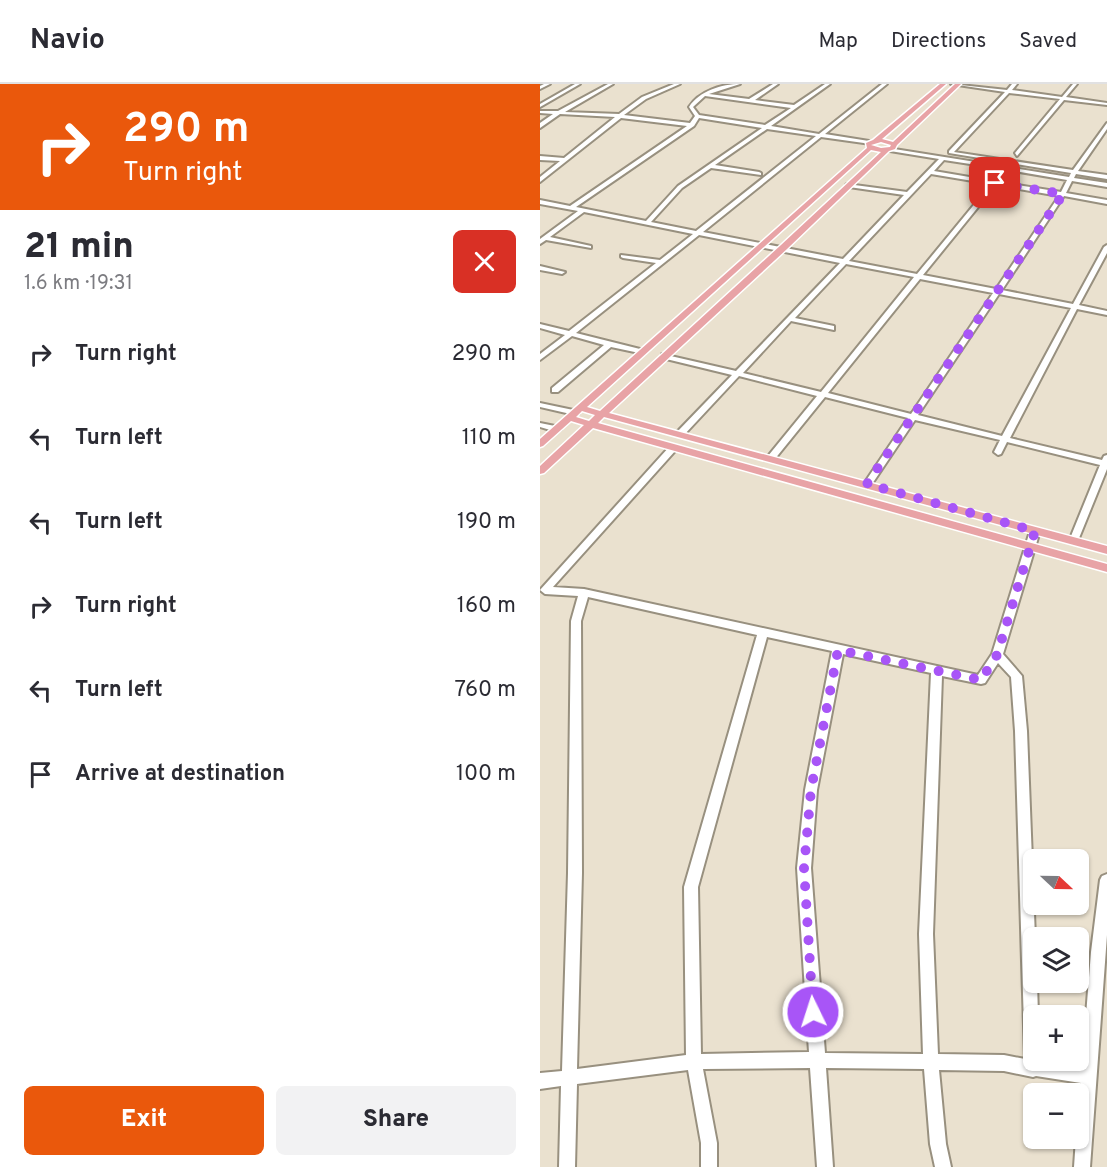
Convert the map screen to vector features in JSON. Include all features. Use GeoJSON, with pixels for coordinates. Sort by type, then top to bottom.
{"type":"FeatureCollection","features":[{"type":"Feature","properties":{"kind":"main road"},"geometry":{"type":"LineString","coordinates":[[540,444],[872,144],[943,84]]}},
{"type":"Feature","properties":{"kind":"main road"},"geometry":{"type":"LineString","coordinates":[[540,471],[783,248],[956,84]]}},
{"type":"Feature","properties":{"kind":"main road"},"geometry":{"type":"LineString","coordinates":[[872,144],[891,147]]}},
{"type":"Feature","properties":{"kind":"main road"},"geometry":{"type":"LineString","coordinates":[[574,413],[602,414],[680,434],[1107,550]]}},
{"type":"Feature","properties":{"kind":"main road"},"geometry":{"type":"LineString","coordinates":[[574,413],[591,424],[673,448],[1107,568]]}},
{"type":"Feature","properties":{"kind":"main road"},"geometry":{"type":"LineString","coordinates":[[844,495],[854,481]]}},
{"type":"Feature","properties":{"kind":"street"},"geometry":{"type":"LineString","coordinates":[[540,88],[548,84]]}},
{"type":"Feature","properties":{"kind":"street"},"geometry":{"type":"LineString","coordinates":[[540,106],[578,84]]}},
{"type":"Feature","properties":{"kind":"street"},"geometry":{"type":"LineString","coordinates":[[540,126],[611,84]]}},
{"type":"Feature","properties":{"kind":"street"},"geometry":{"type":"LineString","coordinates":[[540,180],[644,98],[678,84]]}},
{"type":"Feature","properties":{"kind":"street"},"geometry":{"type":"LineString","coordinates":[[738,84],[704,95],[691,107],[697,116],[872,144]]}},
{"type":"Feature","properties":{"kind":"street"},"geometry":{"type":"LineString","coordinates":[[750,101],[776,84]]}},
{"type":"Feature","properties":{"kind":"street"},"geometry":{"type":"LineString","coordinates":[[648,222],[672,193],[828,84]]}},
{"type":"Feature","properties":{"kind":"street"},"geometry":{"type":"LineString","coordinates":[[540,358],[885,84]]}},
{"type":"Feature","properties":{"kind":"street"},"geometry":{"type":"LineString","coordinates":[[956,84],[1107,104]]}},
{"type":"Feature","properties":{"kind":"street"},"geometry":{"type":"LineString","coordinates":[[951,152],[1016,84]]}},
{"type":"Feature","properties":{"kind":"street"},"geometry":{"type":"LineString","coordinates":[[1017,154],[1075,84]]}},
{"type":"Feature","properties":{"kind":"street"},"geometry":{"type":"LineString","coordinates":[[704,95],[795,107]]}},
{"type":"Feature","properties":{"kind":"street"},"geometry":{"type":"LineString","coordinates":[[540,112],[620,116],[692,125]]}},
{"type":"Feature","properties":{"kind":"street"},"geometry":{"type":"LineString","coordinates":[[571,208],[692,125],[697,116]]}},
{"type":"Feature","properties":{"kind":"street"},"geometry":{"type":"LineString","coordinates":[[867,484],[1107,125]]}},
{"type":"Feature","properties":{"kind":"street"},"geometry":{"type":"LineString","coordinates":[[891,147],[951,152],[1107,177]]}},
{"type":"Feature","properties":{"kind":"street"},"geometry":{"type":"LineString","coordinates":[[891,147],[943,158],[1107,185]]}},
{"type":"Feature","properties":{"kind":"street"},"geometry":{"type":"LineString","coordinates":[[540,158],[566,160]]}},
{"type":"Feature","properties":{"kind":"street"},"geometry":{"type":"LineString","coordinates":[[680,434],[943,158]]}},
{"type":"Feature","properties":{"kind":"street"},"geometry":{"type":"LineString","coordinates":[[708,166],[759,174]]}},
{"type":"Feature","properties":{"kind":"street"},"geometry":{"type":"LineString","coordinates":[[771,458],[1006,169]]}},
{"type":"Feature","properties":{"kind":"street"},"geometry":{"type":"LineString","coordinates":[[930,172],[1107,202]]}},
{"type":"Feature","properties":{"kind":"street"},"geometry":{"type":"LineString","coordinates":[[849,185],[909,194]]}},
{"type":"Feature","properties":{"kind":"street"},"geometry":{"type":"LineString","coordinates":[[540,202],[1107,311]]}},
{"type":"Feature","properties":{"kind":"street"},"geometry":{"type":"LineString","coordinates":[[543,240],[583,210]]}},
{"type":"Feature","properties":{"kind":"street"},"geometry":{"type":"LineString","coordinates":[[543,240],[589,247]]}},
{"type":"Feature","properties":{"kind":"street"},"geometry":{"type":"LineString","coordinates":[[998,452],[1107,247]]}},
{"type":"Feature","properties":{"kind":"street"},"geometry":{"type":"LineString","coordinates":[[623,256],[662,261]]}},
{"type":"Feature","properties":{"kind":"street"},"geometry":{"type":"LineString","coordinates":[[540,268],[562,273]]}},
{"type":"Feature","properties":{"kind":"street"},"geometry":{"type":"LineString","coordinates":[[792,319],[831,328]]}},
{"type":"Feature","properties":{"kind":"street"},"geometry":{"type":"LineString","coordinates":[[540,326],[641,352]]}},
{"type":"Feature","properties":{"kind":"street"},"geometry":{"type":"LineString","coordinates":[[555,390],[610,344]]}},
{"type":"Feature","properties":{"kind":"street"},"geometry":{"type":"LineString","coordinates":[[665,356],[1106,462],[1074,541]]}},
{"type":"Feature","properties":{"kind":"street"},"geometry":{"type":"LineString","coordinates":[[540,405],[574,413]]}},
{"type":"Feature","properties":{"kind":"street"},"geometry":{"type":"LineString","coordinates":[[540,425],[557,429]]}},
{"type":"Feature","properties":{"kind":"street"},"geometry":{"type":"LineString","coordinates":[[542,590],[673,448]]}},
{"type":"Feature","properties":{"kind":"street"},"geometry":{"type":"LineString","coordinates":[[542,590],[584,593],[981,680],[997,655],[1035,531]]}},
{"type":"Feature","properties":{"kind":"street"},"geometry":{"type":"LineString","coordinates":[[567,1167],[575,873],[576,621],[584,593]]}},
{"type":"Feature","properties":{"kind":"street"},"geometry":{"type":"LineString","coordinates":[[709,1167],[709,1143],[694,1062],[691,887],[763,632]]}},
{"type":"Feature","properties":{"kind":"street"},"geometry":{"type":"LineString","coordinates":[[825,1167],[804,868],[811,790],[838,650]]}},
{"type":"Feature","properties":{"kind":"street"},"geometry":{"type":"LineString","coordinates":[[997,655],[1016,676],[1021,731],[1031,1005]]}},
{"type":"Feature","properties":{"kind":"street"},"geometry":{"type":"LineString","coordinates":[[937,671],[926,934],[932,1062],[938,1144],[943,1167]]}},
{"type":"Feature","properties":{"kind":"street"},"geometry":{"type":"LineString","coordinates":[[1082,1167],[1098,952],[1107,880]]}},
{"type":"Feature","properties":{"kind":"street"},"geometry":{"type":"LineString","coordinates":[[540,1081],[694,1062],[816,1060],[1004,1063],[1023,1067]]}},
{"type":"Feature","properties":{"kind":"street"},"geometry":{"type":"LineString","coordinates":[[1049,1071],[1088,1076]]}},
{"type":"Feature","properties":{"kind":"route"},"geometry":{"type":"LineString","coordinates":[[813,1012],[804,868],[811,790],[838,650],[981,680],[997,655],[1035,531],[867,484],[1063,194],[995,183]]}}]}
